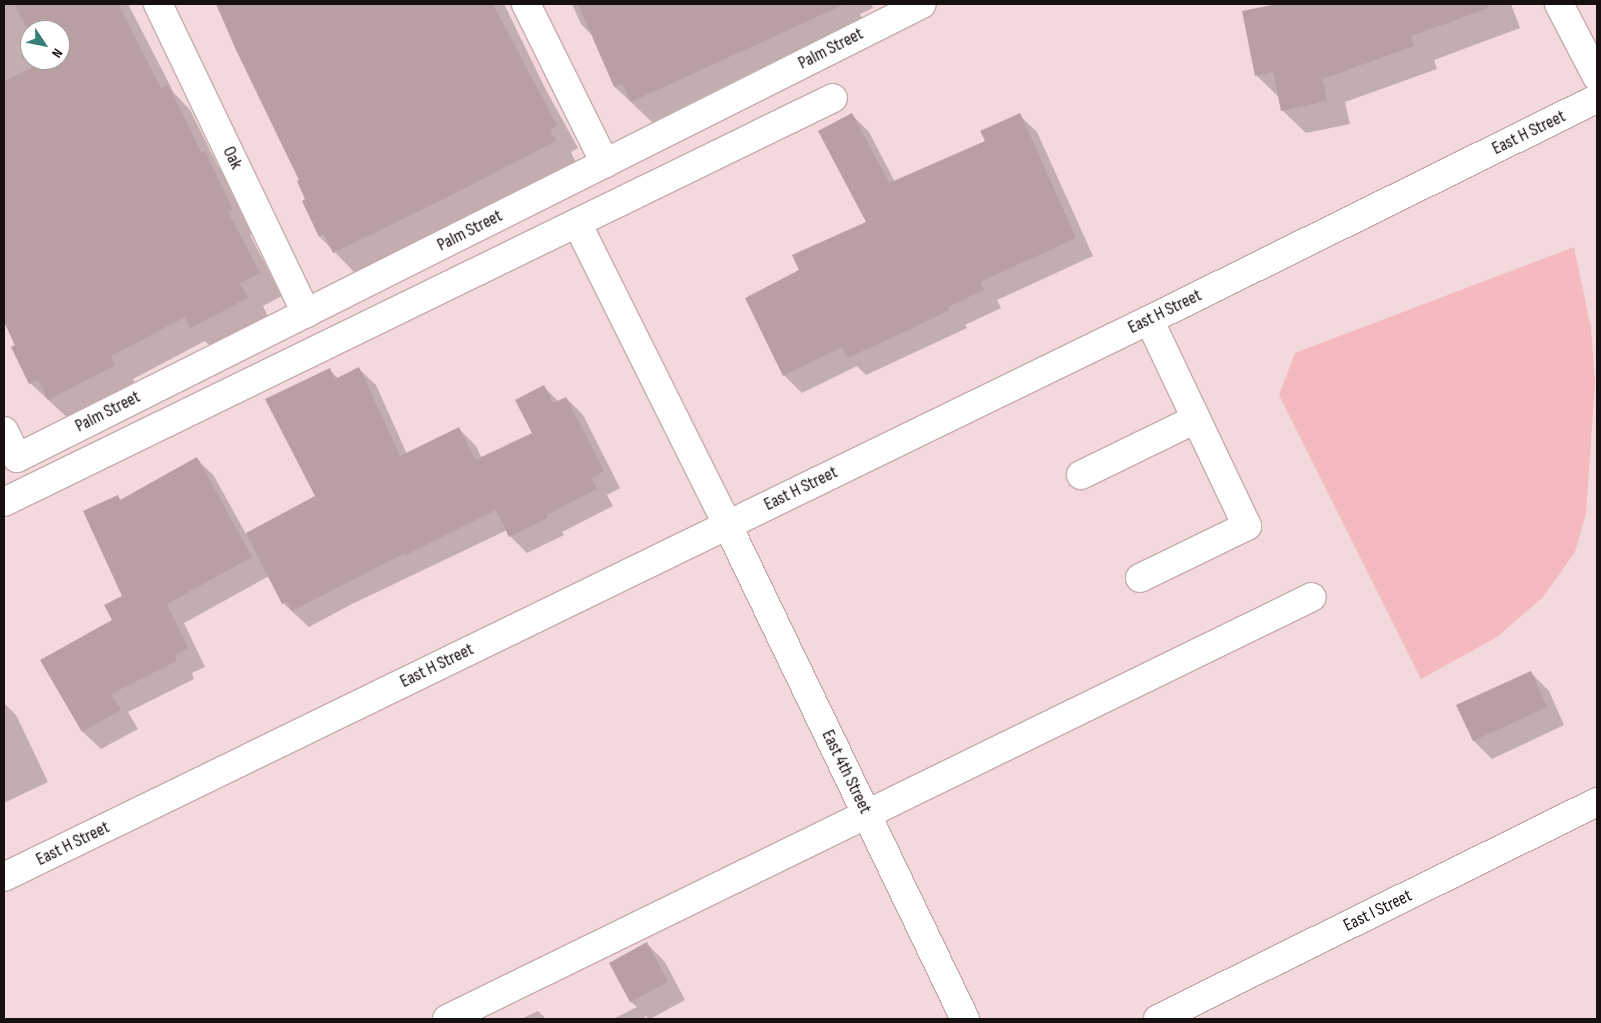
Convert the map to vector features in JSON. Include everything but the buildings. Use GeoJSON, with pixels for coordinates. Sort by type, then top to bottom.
{"type":"FeatureCollection","features":[{"type":"Feature","properties":{"kind":"street","name":"Oak"},"geometry":{"type":"LineString","coordinates":[[158,4],[306,313]]}},
{"type":"Feature","properties":{"kind":"street"},"geometry":{"type":"LineString","coordinates":[[526,4],[604,163]]}},
{"type":"Feature","properties":{"kind":"street"},"geometry":{"type":"LineString","coordinates":[[1559,4],[1597,77]]}},
{"type":"Feature","properties":{"kind":"street","name":"Palm Street"},"geometry":{"type":"LineString","coordinates":[[4,431],[17,458],[604,163],[904,8]]}},
{"type":"Feature","properties":{"kind":"street"},"geometry":{"type":"LineString","coordinates":[[4,502],[833,98]]}},
{"type":"Feature","properties":{"kind":"street","name":"East H Street"},"geometry":{"type":"LineString","coordinates":[[4,877],[1150,320],[1597,99]]}},
{"type":"Feature","properties":{"kind":"street","name":"East 4th Street"},"geometry":{"type":"LineString","coordinates":[[576,222],[727,524],[965,1019]]}},
{"type":"Feature","properties":{"kind":"street"},"geometry":{"type":"LineString","coordinates":[[1140,578],[1246,526],[1150,320]]}},
{"type":"Feature","properties":{"kind":"street"},"geometry":{"type":"LineString","coordinates":[[1081,475],[1196,418]]}},
{"type":"Feature","properties":{"kind":"street"},"geometry":{"type":"LineString","coordinates":[[447,1019],[1312,597]]}},
{"type":"Feature","properties":{"kind":"street","name":"East I Street"},"geometry":{"type":"LineString","coordinates":[[1158,1019],[1597,802]]}},
{"type":"Feature","properties":{"kind":"shaded area"},"geometry":{"type":"Polygon","coordinates":[[[1574,247],[1591,328],[1595,382],[1586,513],[1575,552],[1543,597],[1497,637],[1421,679],[1279,395],[1295,353],[1574,247]]]}}]}
